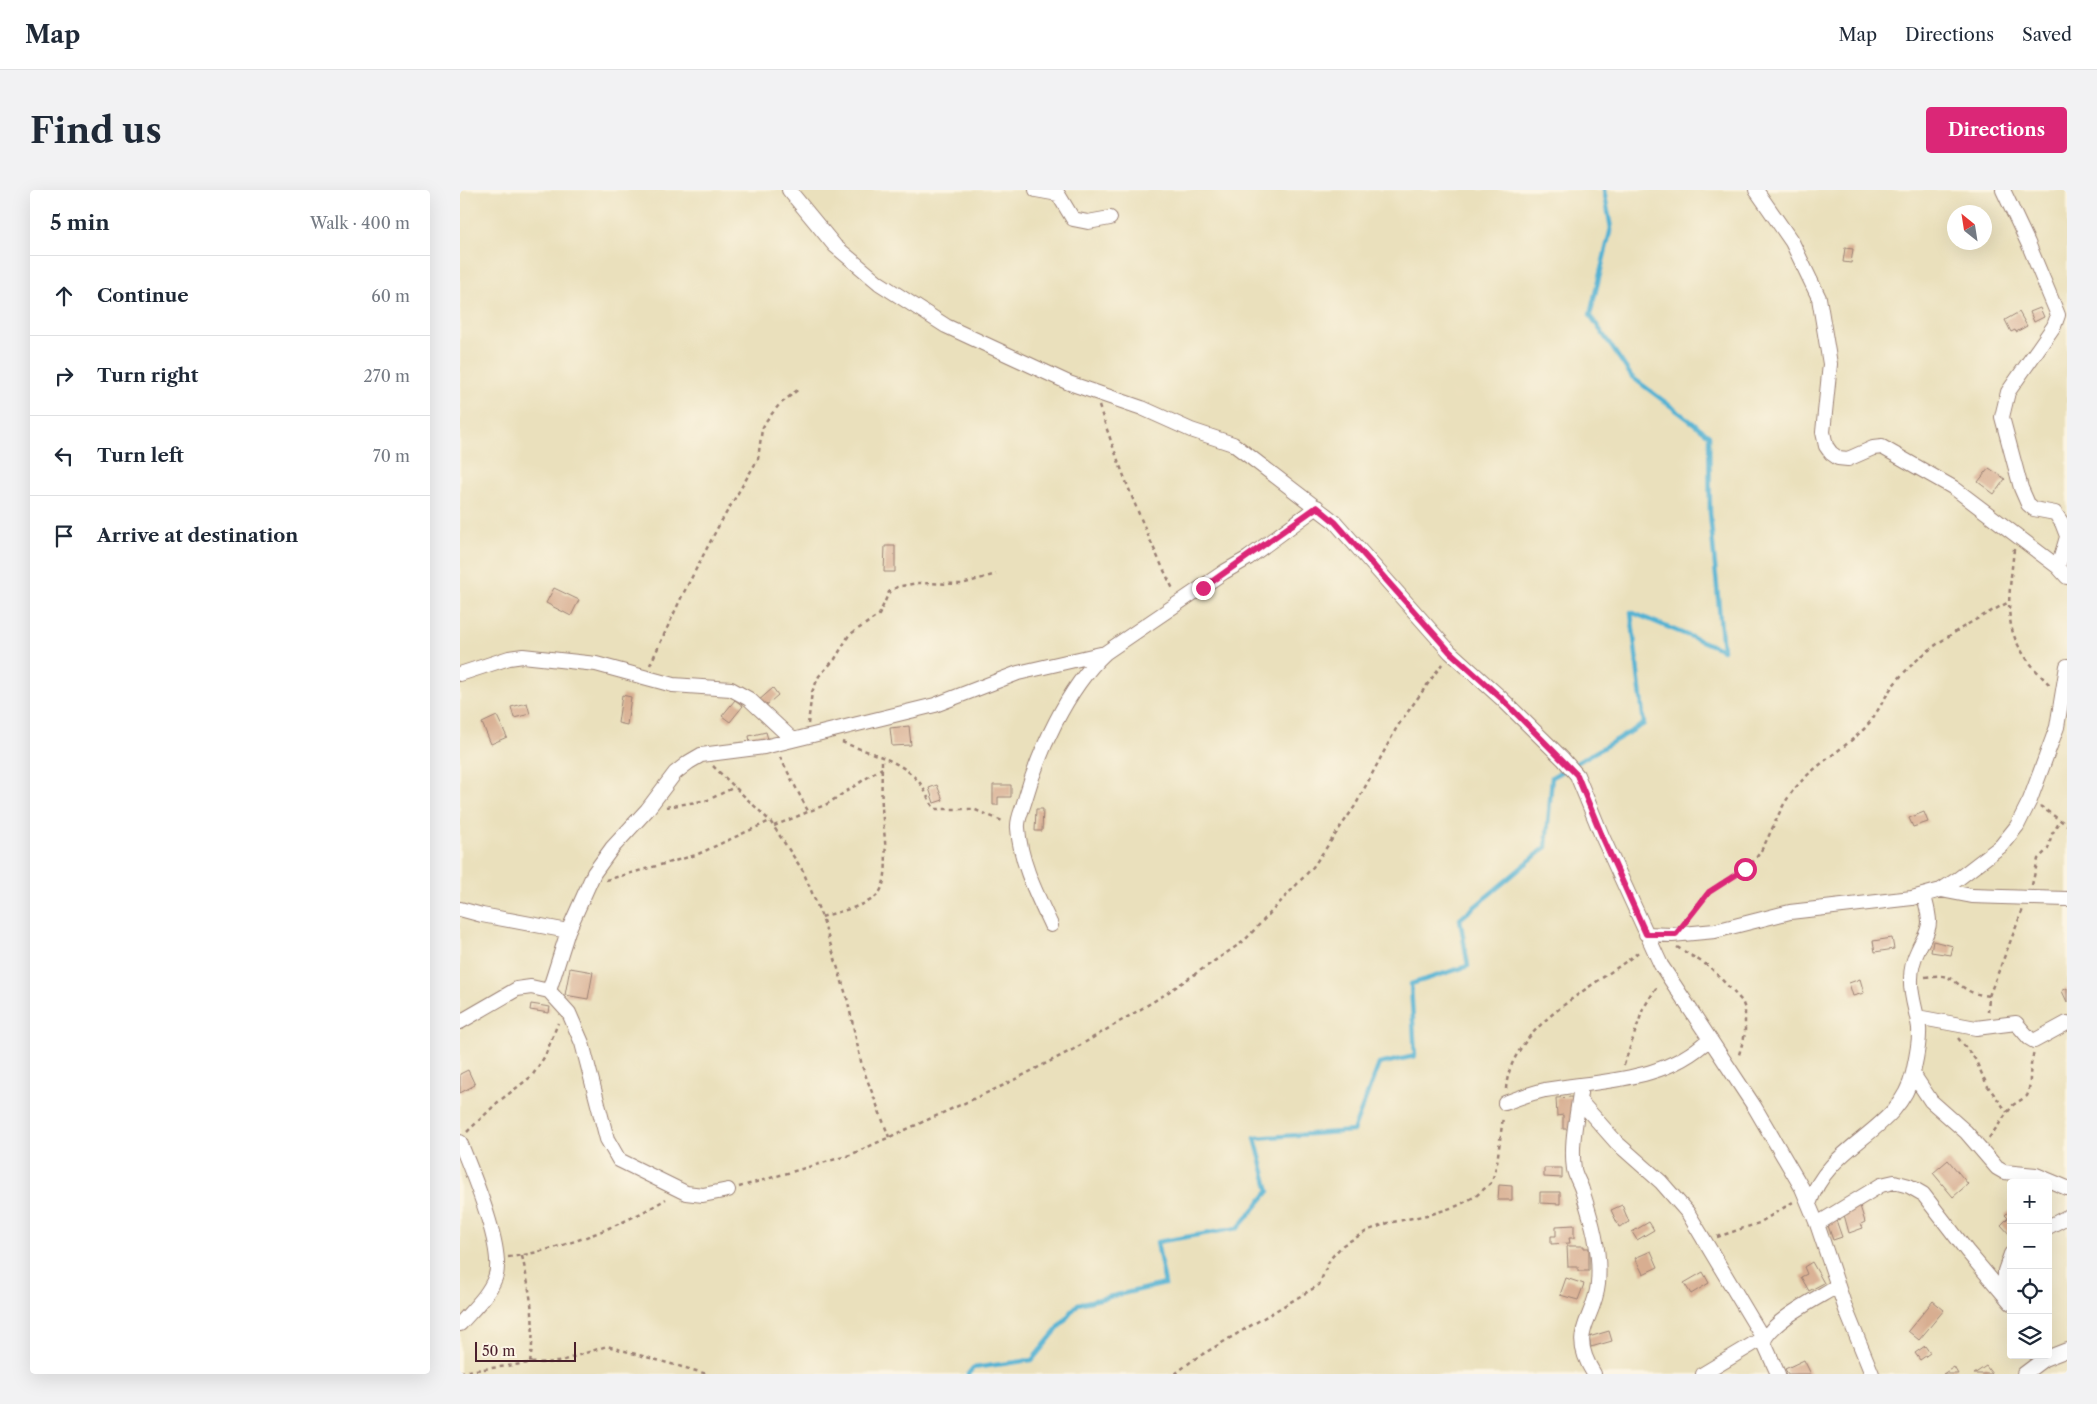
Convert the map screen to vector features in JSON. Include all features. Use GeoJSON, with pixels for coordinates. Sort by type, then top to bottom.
{"type":"FeatureCollection","features":[{"type":"Feature","properties":{"kind":"street"},"geometry":{"type":"LineString","coordinates":[[789,190],[835,246],[879,283],[907,302],[986,346],[1094,393],[1142,408],[1191,430],[1233,444],[1335,522],[1450,652],[1564,759],[1577,775],[1602,836],[1666,974],[1781,1149],[1807,1199],[1818,1224],[1837,1286],[1872,1374]]}},
{"type":"Feature","properties":{"kind":"street"},"geometry":{"type":"LineString","coordinates":[[1036,190],[1058,194],[1074,219],[1088,222],[1110,218]]}},
{"type":"Feature","properties":{"kind":"street"},"geometry":{"type":"LineString","coordinates":[[1756,190],[1792,242],[1819,298],[1830,364],[1824,432],[1826,446],[1831,453],[1838,458],[1848,459],[1873,448],[1882,447],[1954,488],[2063,572]]}},
{"type":"Feature","properties":{"kind":"street"},"geometry":{"type":"LineString","coordinates":[[2003,190],[2028,243],[2058,315],[2054,326],[2008,392],[2002,417],[2003,428],[2021,488],[2028,504],[2034,509],[2055,512],[2062,523],[2067,536],[2063,572]]}},
{"type":"Feature","properties":{"kind":"street"},"geometry":{"type":"LineString","coordinates":[[1051,925],[1026,866],[1018,827],[1031,778],[1047,742],[1070,699],[1095,663],[1106,653],[1224,572],[1248,558],[1317,507]]}},
{"type":"Feature","properties":{"kind":"street"},"geometry":{"type":"LineString","coordinates":[[549,991],[568,931],[590,882],[612,848],[647,810],[675,773],[701,755],[774,744],[813,733],[935,705],[1018,673],[1106,653]]}},
{"type":"Feature","properties":{"kind":"street"},"geometry":{"type":"LineString","coordinates":[[460,674],[508,658],[523,656],[596,664],[646,676],[673,685],[738,692],[792,739]]}},
{"type":"Feature","properties":{"kind":"street"},"geometry":{"type":"LineString","coordinates":[[1648,938],[1715,931],[1790,912],[1871,904],[1924,896],[1941,890],[1976,867],[2001,846],[2017,826],[2030,800],[2057,728],[2067,666]]}},
{"type":"Feature","properties":{"kind":"street"},"geometry":{"type":"LineString","coordinates":[[1941,890],[1957,894],[2067,899]]}},
{"type":"Feature","properties":{"kind":"street"},"geometry":{"type":"LineString","coordinates":[[1807,1199],[1833,1163],[1885,1120],[1900,1103],[1913,1074],[1918,1043],[1917,1017],[1911,995],[1911,979],[1916,952],[1928,932],[1929,921],[1924,896]]}},
{"type":"Feature","properties":{"kind":"street"},"geometry":{"type":"LineString","coordinates":[[460,909],[568,931]]}},
{"type":"Feature","properties":{"kind":"street"},"geometry":{"type":"LineString","coordinates":[[460,1022],[517,989],[531,987],[549,991],[566,1009],[582,1043],[607,1139],[612,1151],[619,1160],[679,1191],[704,1195],[728,1190]]}},
{"type":"Feature","properties":{"kind":"street"},"geometry":{"type":"LineString","coordinates":[[1917,1017],[1976,1028],[2016,1023],[2031,1040],[2040,1040],[2067,1023]]}},
{"type":"Feature","properties":{"kind":"street"},"geometry":{"type":"LineString","coordinates":[[1505,1102],[1532,1093],[1619,1080],[1684,1059],[1694,1053],[1708,1039]]}},
{"type":"Feature","properties":{"kind":"street"},"geometry":{"type":"LineString","coordinates":[[1913,1074],[1931,1101],[1966,1132],[1997,1168],[2004,1172],[2036,1175],[2067,1188]]}},
{"type":"Feature","properties":{"kind":"street"},"geometry":{"type":"LineString","coordinates":[[1581,1085],[1572,1146],[1574,1171],[1582,1188],[1599,1250],[1598,1286],[1584,1325],[1581,1346],[1594,1374]]}},
{"type":"Feature","properties":{"kind":"street"},"geometry":{"type":"LineString","coordinates":[[1579,1100],[1617,1143],[1676,1198],[1763,1339],[1778,1374]]}},
{"type":"Feature","properties":{"kind":"street"},"geometry":{"type":"LineString","coordinates":[[460,1324],[488,1291],[496,1276],[497,1258],[488,1220],[463,1137]]}},
{"type":"Feature","properties":{"kind":"street"},"geometry":{"type":"LineString","coordinates":[[1818,1224],[1881,1185],[1894,1182],[1909,1186],[1923,1194],[1967,1251],[2007,1298]]}},
{"type":"Feature","properties":{"kind":"street"},"geometry":{"type":"LineString","coordinates":[[2052,1225],[2067,1217]]}},
{"type":"Feature","properties":{"kind":"street"},"geometry":{"type":"LineString","coordinates":[[2007,1265],[2005,1271],[2007,1290]]}},
{"type":"Feature","properties":{"kind":"street"},"geometry":{"type":"LineString","coordinates":[[1703,1374],[1763,1339],[1783,1321],[1837,1286]]}},
{"type":"Feature","properties":{"kind":"street"},"geometry":{"type":"LineString","coordinates":[[2052,1353],[2067,1350]]}},
{"type":"Feature","properties":{"kind":"street"},"geometry":{"type":"LineString","coordinates":[[2024,1374],[2043,1359]]}},
{"type":"Feature","properties":{"kind":"path"},"geometry":{"type":"LineString","coordinates":[[646,676],[682,596],[718,527],[758,460],[762,429],[766,420],[779,405],[800,388]]}},
{"type":"Feature","properties":{"kind":"path"},"geometry":{"type":"LineString","coordinates":[[1094,393],[1116,456],[1153,549],[1181,603]]}},
{"type":"Feature","properties":{"kind":"path"},"geometry":{"type":"LineString","coordinates":[[2016,535],[2009,602],[2010,626],[2022,655],[2063,698]]}},
{"type":"Feature","properties":{"kind":"path"},"geometry":{"type":"LineString","coordinates":[[996,574],[962,584],[917,583],[897,587],[889,592],[879,615],[849,634],[835,659],[819,676],[812,692],[813,733],[882,757],[902,768],[919,782],[935,809],[973,809],[1018,827]]}},
{"type":"Feature","properties":{"kind":"path"},"geometry":{"type":"LineString","coordinates":[[1733,1074],[1745,1034],[1745,1009],[1742,1001],[1710,967],[1674,945],[1674,935],[1709,892],[1745,869],[1756,858],[1779,811],[1792,793],[1819,763],[1867,726],[1896,682],[1926,653],[1978,618],[2009,602]]}},
{"type":"Feature","properties":{"kind":"path"},"geometry":{"type":"LineString","coordinates":[[728,1190],[850,1155],[1002,1086],[1074,1048],[1161,997],[1244,941],[1313,867],[1355,806],[1397,727],[1450,652]]}},
{"type":"Feature","properties":{"kind":"path"},"geometry":{"type":"LineString","coordinates":[[774,744],[809,813]]}},
{"type":"Feature","properties":{"kind":"path"},"geometry":{"type":"LineString","coordinates":[[701,755],[770,821],[803,871],[822,917],[846,998],[862,1066],[889,1137]]}},
{"type":"Feature","properties":{"kind":"path"},"geometry":{"type":"LineString","coordinates":[[822,917],[870,901],[883,887],[886,840],[882,810],[882,757]]}},
{"type":"Feature","properties":{"kind":"path"},"geometry":{"type":"LineString","coordinates":[[774,826],[809,813],[882,768]]}},
{"type":"Feature","properties":{"kind":"path"},"geometry":{"type":"LineString","coordinates":[[647,810],[708,800],[735,787]]}},
{"type":"Feature","properties":{"kind":"path"},"geometry":{"type":"LineString","coordinates":[[2030,800],[2067,825]]}},
{"type":"Feature","properties":{"kind":"path"},"geometry":{"type":"LineString","coordinates":[[1989,1026],[1989,996],[2029,898],[2038,858],[2048,849],[2052,834],[2061,820]]}},
{"type":"Feature","properties":{"kind":"path"},"geometry":{"type":"LineString","coordinates":[[590,882],[636,873],[696,855],[770,821]]}},
{"type":"Feature","properties":{"kind":"path"},"geometry":{"type":"LineString","coordinates":[[1175,1374],[1193,1360],[1319,1285],[1330,1259],[1343,1245],[1368,1230],[1388,1223],[1432,1214],[1476,1196],[1492,1182],[1497,1163],[1506,1083],[1516,1057],[1535,1031],[1560,1007],[1648,938]]}},
{"type":"Feature","properties":{"kind":"path"},"geometry":{"type":"LineString","coordinates":[[1619,1080],[1643,1009],[1666,974]]}},
{"type":"Feature","properties":{"kind":"path"},"geometry":{"type":"LineString","coordinates":[[1911,979],[1945,976],[1955,979],[1970,991],[1989,996]]}},
{"type":"Feature","properties":{"kind":"path"},"geometry":{"type":"LineString","coordinates":[[463,1137],[498,1102],[532,1076],[545,1056],[566,1009]]}},
{"type":"Feature","properties":{"kind":"path"},"geometry":{"type":"LineString","coordinates":[[1947,1023],[1975,1059],[1987,1085],[2008,1112]]}},
{"type":"Feature","properties":{"kind":"path"},"geometry":{"type":"LineString","coordinates":[[1980,1149],[2008,1112],[2027,1096],[2030,1084],[2030,1062],[2040,1040]]}},
{"type":"Feature","properties":{"kind":"path"},"geometry":{"type":"LineString","coordinates":[[497,1258],[522,1256],[554,1247],[630,1217],[679,1191]]}},
{"type":"Feature","properties":{"kind":"path"},"geometry":{"type":"LineString","coordinates":[[1704,1241],[1758,1223],[1807,1199]]}},
{"type":"Feature","properties":{"kind":"path"},"geometry":{"type":"LineString","coordinates":[[522,1256],[533,1309],[534,1336],[530,1363]]}},
{"type":"Feature","properties":{"kind":"path"},"geometry":{"type":"LineString","coordinates":[[460,1372],[530,1363],[558,1362],[607,1346],[708,1374]]}},
{"type":"Feature","properties":{"kind":"building"},"geometry":{"type":"Polygon","coordinates":[[[1845,248],[1853,249],[1851,263],[1843,262],[1845,248]]]}},
{"type":"Feature","properties":{"kind":"building"},"geometry":{"type":"Polygon","coordinates":[[[2040,308],[2044,317],[2034,322],[2030,312],[2040,308]]]}},
{"type":"Feature","properties":{"kind":"building"},"geometry":{"type":"Polygon","coordinates":[[[2019,312],[2027,326],[2016,332],[2015,330],[2011,332],[2005,320],[2019,312]]]}},
{"type":"Feature","properties":{"kind":"building"},"geometry":{"type":"Polygon","coordinates":[[[1989,468],[2005,479],[1994,494],[1978,482],[1989,468]]]}},
{"type":"Feature","properties":{"kind":"building"},"geometry":{"type":"Polygon","coordinates":[[[885,546],[895,546],[895,572],[884,572],[885,546]]]}},
{"type":"Feature","properties":{"kind":"building"},"geometry":{"type":"Polygon","coordinates":[[[554,588],[579,600],[571,616],[546,603],[554,588]]]}},
{"type":"Feature","properties":{"kind":"building"},"geometry":{"type":"Polygon","coordinates":[[[773,688],[778,695],[763,708],[757,702],[773,688]]]}},
{"type":"Feature","properties":{"kind":"building"},"geometry":{"type":"Polygon","coordinates":[[[622,695],[631,697],[627,725],[618,723],[622,695]]]}},
{"type":"Feature","properties":{"kind":"building"},"geometry":{"type":"Polygon","coordinates":[[[735,700],[743,706],[730,722],[722,716],[735,700]]]}},
{"type":"Feature","properties":{"kind":"building"},"geometry":{"type":"Polygon","coordinates":[[[527,703],[530,714],[514,718],[511,707],[527,703]]]}},
{"type":"Feature","properties":{"kind":"building"},"geometry":{"type":"Polygon","coordinates":[[[497,716],[507,737],[491,744],[482,723],[497,716]]]}},
{"type":"Feature","properties":{"kind":"building"},"geometry":{"type":"Polygon","coordinates":[[[909,726],[911,745],[892,746],[890,728],[909,726]]]}},
{"type":"Feature","properties":{"kind":"building"},"geometry":{"type":"Polygon","coordinates":[[[766,732],[768,739],[750,742],[749,736],[766,732]]]}},
{"type":"Feature","properties":{"kind":"building"},"geometry":{"type":"Polygon","coordinates":[[[937,785],[943,800],[934,803],[929,788],[937,785]]]}},
{"type":"Feature","properties":{"kind":"building"},"geometry":{"type":"Polygon","coordinates":[[[993,785],[1011,785],[1011,797],[998,797],[998,805],[993,805],[993,785]]]}},
{"type":"Feature","properties":{"kind":"building"},"geometry":{"type":"Polygon","coordinates":[[[1036,809],[1043,809],[1042,831],[1035,831],[1036,809]]]}},
{"type":"Feature","properties":{"kind":"building"},"geometry":{"type":"Polygon","coordinates":[[[1924,812],[1928,822],[1913,827],[1909,818],[1924,812]]]}},
{"type":"Feature","properties":{"kind":"building"},"geometry":{"type":"Polygon","coordinates":[[[1892,938],[1894,949],[1875,952],[1873,941],[1892,938]]]}},
{"type":"Feature","properties":{"kind":"building"},"geometry":{"type":"Polygon","coordinates":[[[1933,941],[1953,946],[1951,955],[1931,952],[1933,941]]]}},
{"type":"Feature","properties":{"kind":"building"},"geometry":{"type":"Polygon","coordinates":[[[570,968],[593,972],[588,999],[565,995],[570,968]]]}},
{"type":"Feature","properties":{"kind":"building"},"geometry":{"type":"Polygon","coordinates":[[[1860,979],[1864,993],[1853,996],[1849,983],[1860,979]]]}},
{"type":"Feature","properties":{"kind":"building"},"geometry":{"type":"Polygon","coordinates":[[[2067,988],[2067,1002],[2062,991],[2067,988]]]}},
{"type":"Feature","properties":{"kind":"building"},"geometry":{"type":"Polygon","coordinates":[[[531,1004],[550,1007],[549,1013],[530,1010],[531,1004]]]}},
{"type":"Feature","properties":{"kind":"building"},"geometry":{"type":"Polygon","coordinates":[[[468,1070],[475,1085],[460,1093],[460,1074],[468,1070]]]}},
{"type":"Feature","properties":{"kind":"building"},"geometry":{"type":"Polygon","coordinates":[[[1572,1097],[1572,1129],[1563,1129],[1563,1115],[1557,1116],[1556,1098],[1572,1097]]]}},
{"type":"Feature","properties":{"kind":"building"},"geometry":{"type":"Polygon","coordinates":[[[1948,1160],[1968,1184],[1953,1197],[1933,1173],[1948,1160]]]}},
{"type":"Feature","properties":{"kind":"building"},"geometry":{"type":"Polygon","coordinates":[[[1544,1168],[1562,1168],[1562,1178],[1544,1177],[1544,1168]]]}},
{"type":"Feature","properties":{"kind":"building"},"geometry":{"type":"Polygon","coordinates":[[[1499,1185],[1512,1186],[1512,1200],[1498,1200],[1499,1185]]]}},
{"type":"Feature","properties":{"kind":"building"},"geometry":{"type":"Polygon","coordinates":[[[1540,1192],[1560,1192],[1560,1204],[1540,1203],[1540,1192]]]}},
{"type":"Feature","properties":{"kind":"building"},"geometry":{"type":"Polygon","coordinates":[[[1622,1205],[1629,1222],[1619,1227],[1611,1210],[1622,1205]]]}},
{"type":"Feature","properties":{"kind":"building"},"geometry":{"type":"Polygon","coordinates":[[[1860,1206],[1865,1222],[1861,1224],[1863,1228],[1849,1233],[1843,1211],[1860,1206]]]}},
{"type":"Feature","properties":{"kind":"building"},"geometry":{"type":"Polygon","coordinates":[[[2007,1219],[2007,1232],[2001,1225],[2007,1219]]]}},
{"type":"Feature","properties":{"kind":"building"},"geometry":{"type":"Polygon","coordinates":[[[1836,1220],[1842,1237],[1833,1240],[1827,1223],[1836,1220]]]}},
{"type":"Feature","properties":{"kind":"building"},"geometry":{"type":"Polygon","coordinates":[[[1649,1222],[1654,1230],[1637,1240],[1632,1232],[1649,1222]]]}},
{"type":"Feature","properties":{"kind":"building"},"geometry":{"type":"Polygon","coordinates":[[[1574,1225],[1574,1238],[1569,1238],[1570,1243],[1551,1244],[1551,1236],[1556,1236],[1556,1226],[1574,1225]]]}},
{"type":"Feature","properties":{"kind":"building"},"geometry":{"type":"Polygon","coordinates":[[[1567,1246],[1584,1246],[1584,1248],[1589,1248],[1589,1271],[1578,1271],[1578,1267],[1568,1267],[1567,1246]]]}},
{"type":"Feature","properties":{"kind":"building"},"geometry":{"type":"Polygon","coordinates":[[[1651,1251],[1658,1267],[1643,1274],[1635,1258],[1651,1251]]]}},
{"type":"Feature","properties":{"kind":"building"},"geometry":{"type":"Polygon","coordinates":[[[1812,1262],[1824,1283],[1809,1291],[1801,1277],[1807,1274],[1804,1267],[1812,1262]]]}},
{"type":"Feature","properties":{"kind":"building"},"geometry":{"type":"Polygon","coordinates":[[[1703,1272],[1709,1283],[1691,1294],[1684,1283],[1703,1272]]]}},
{"type":"Feature","properties":{"kind":"building"},"geometry":{"type":"Polygon","coordinates":[[[1566,1278],[1584,1284],[1578,1300],[1560,1295],[1566,1278]]]}},
{"type":"Feature","properties":{"kind":"building"},"geometry":{"type":"Polygon","coordinates":[[[1933,1301],[1944,1310],[1919,1340],[1908,1331],[1933,1301]]]}},
{"type":"Feature","properties":{"kind":"building"},"geometry":{"type":"Polygon","coordinates":[[[1609,1331],[1612,1341],[1591,1347],[1589,1337],[1609,1331]]]}},
{"type":"Feature","properties":{"kind":"building"},"geometry":{"type":"Polygon","coordinates":[[[1925,1346],[1930,1353],[1920,1360],[1915,1353],[1925,1346]]]}},
{"type":"Feature","properties":{"kind":"building"},"geometry":{"type":"Polygon","coordinates":[[[1804,1360],[1811,1374],[1788,1374],[1785,1369],[1804,1360]]]}},
{"type":"Feature","properties":{"kind":"building"},"geometry":{"type":"Polygon","coordinates":[[[1986,1366],[1992,1374],[1974,1374],[1986,1366]]]}},
{"type":"Feature","properties":{"kind":"building"},"geometry":{"type":"Polygon","coordinates":[[[1954,1367],[1958,1374],[1943,1374],[1954,1367]]]}},
{"type":"Feature","properties":{"kind":"waterway"},"geometry":{"type":"LineString","coordinates":[[968,1374],[973,1368],[1032,1360],[1078,1304],[1165,1284],[1157,1242],[1238,1228],[1269,1191],[1255,1138],[1353,1131],[1379,1064],[1415,1056],[1411,984],[1468,966],[1460,919],[1546,847],[1552,777],[1644,724],[1631,612],[1723,650],[1710,513],[1709,435],[1632,377],[1590,315],[1611,228],[1604,190]]}},
{"type":"Feature","properties":{"kind":"route"},"geometry":{"type":"LineString","coordinates":[[1203,588],[1224,572],[1248,558],[1317,507],[1335,522],[1450,652],[1564,759],[1577,775],[1646,934],[1676,934],[1709,892],[1745,869]]}}]}
